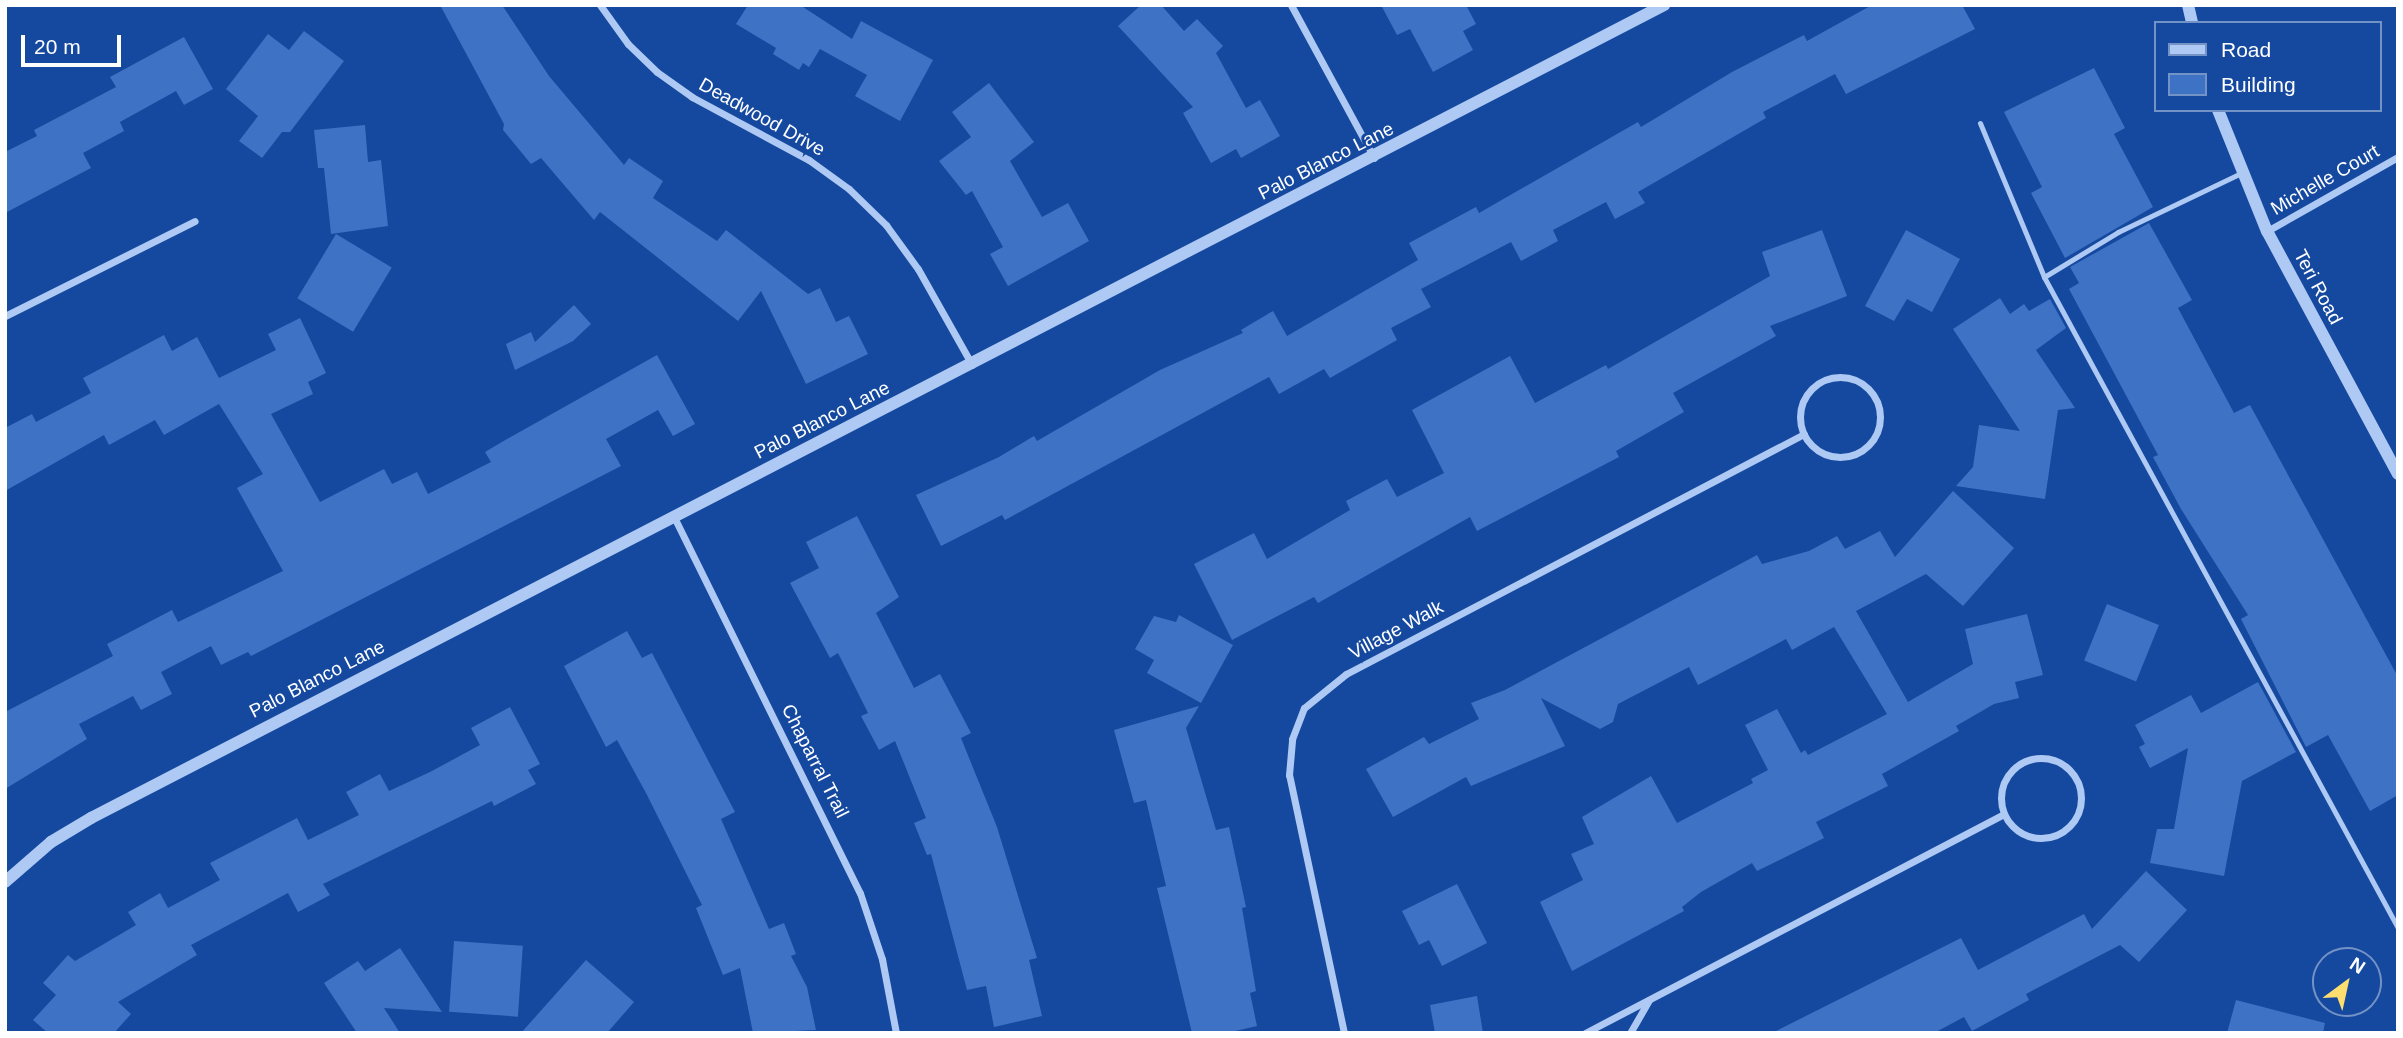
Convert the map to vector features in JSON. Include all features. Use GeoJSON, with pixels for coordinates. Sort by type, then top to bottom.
{"type":"FeatureCollection","features":[{"type":"Feature","properties":{"kind":"street","name":"Deadwood Drive"},"geometry":{"type":"LineString","coordinates":[[600,5],[628,44],[665,78],[692,97],[809,160],[849,189],[886,225],[918,269],[972,365]]}},
{"type":"Feature","properties":{"kind":"street"},"geometry":{"type":"LineString","coordinates":[[1291,5],[1374,158]]}},
{"type":"Feature","properties":{"kind":"street","name":"Palo Blanco Lane"},"geometry":{"type":"LineString","coordinates":[[5,882],[51,842],[90,818],[1374,158],[1664,5]]}},
{"type":"Feature","properties":{"kind":"street","name":"Teri Road"},"geometry":{"type":"LineString","coordinates":[[2219,112],[2241,173],[2267,231],[2398,474]]}},
{"type":"Feature","properties":{"kind":"street","name":"Michelle Court"},"geometry":{"type":"LineString","coordinates":[[2267,231],[2398,157]]}},
{"type":"Feature","properties":{"kind":"street"},"geometry":{"type":"LineString","coordinates":[[5,316],[195,221]]}},
{"type":"Feature","properties":{"kind":"street"},"geometry":{"type":"LineString","coordinates":[[1838,377],[1863,384],[1878,404],[1878,431],[1862,452],[1849,457],[1822,454],[1804,434],[1801,409],[1814,387],[1825,380],[1838,377]]}},
{"type":"Feature","properties":{"kind":"street","name":"Village Walk"},"geometry":{"type":"LineString","coordinates":[[1344,1033],[1289,775],[1292,739],[1304,708],[1346,674],[1804,434]]}},
{"type":"Feature","properties":{"kind":"street","name":"Chaparral Trail"},"geometry":{"type":"LineString","coordinates":[[674,517],[860,892],[881,959],[896,1033]]}},
{"type":"Feature","properties":{"kind":"street"},"geometry":{"type":"LineString","coordinates":[[2038,757],[2063,764],[2079,785],[2079,811],[2072,824],[2049,837],[2023,834],[2004,814],[2001,789],[2006,776],[2025,760],[2038,757]]}},
{"type":"Feature","properties":{"kind":"street"},"geometry":{"type":"LineString","coordinates":[[1585,1033],[2004,814]]}},
{"type":"Feature","properties":{"kind":"street"},"geometry":{"type":"LineString","coordinates":[[1630,1033],[1649,999]]}},
{"type":"Feature","properties":{"kind":"lane"},"geometry":{"type":"LineString","coordinates":[[1980,123],[2044,277],[2398,928]]}},
{"type":"Feature","properties":{"kind":"lane"},"geometry":{"type":"LineString","coordinates":[[2044,277],[2118,232],[2241,173]]}},
{"type":"Feature","properties":{"kind":"building"},"geometry":{"type":"Polygon","coordinates":[[[440,5],[502,5],[549,76],[624,165],[629,158],[663,181],[653,198],[717,241],[726,230],[808,294],[820,288],[836,322],[849,316],[868,354],[806,384],[761,291],[738,321],[600,212],[594,220],[541,158],[531,164],[503,130],[504,124],[440,5]]]}},
{"type":"Feature","properties":{"kind":"building"},"geometry":{"type":"Polygon","coordinates":[[[748,5],[800,5],[852,39],[861,21],[933,60],[900,121],[855,96],[867,75],[820,49],[809,67],[803,63],[799,70],[773,54],[776,48],[736,24],[748,5]]]}},
{"type":"Feature","properties":{"kind":"building"},"geometry":{"type":"Polygon","coordinates":[[[1141,5],[1161,5],[1184,31],[1197,19],[1223,46],[1216,53],[1246,108],[1260,100],[1280,136],[1241,158],[1236,149],[1211,163],[1183,113],[1193,107],[1118,26],[1141,5]]]}},
{"type":"Feature","properties":{"kind":"building"},"geometry":{"type":"Polygon","coordinates":[[[1381,5],[1466,5],[1476,24],[1463,31],[1473,50],[1433,72],[1410,29],[1397,35],[1381,5]]]}},
{"type":"Feature","properties":{"kind":"building"},"geometry":{"type":"Polygon","coordinates":[[[1872,5],[1962,5],[1975,29],[1846,94],[1835,74],[1763,112],[1766,118],[1638,192],[1645,203],[1615,219],[1606,202],[1553,230],[1558,241],[1521,261],[1511,242],[1421,289],[1431,307],[1391,328],[1397,340],[1330,378],[1324,369],[1279,394],[1269,377],[1005,520],[1002,515],[941,546],[916,495],[999,457],[1034,436],[1037,441],[1160,370],[1243,333],[1241,330],[1273,311],[1287,336],[1418,260],[1409,243],[1476,207],[1479,213],[1638,122],[1641,127],[1732,72],[1804,35],[1807,41],[1872,5]]]}},
{"type":"Feature","properties":{"kind":"building"},"geometry":{"type":"Polygon","coordinates":[[[304,31],[344,61],[290,132],[282,132],[262,158],[239,141],[258,116],[226,89],[268,34],[289,50],[304,31]]]}},
{"type":"Feature","properties":{"kind":"building"},"geometry":{"type":"Polygon","coordinates":[[[184,37],[213,89],[184,105],[176,91],[120,122],[124,131],[83,153],[91,168],[5,213],[5,152],[37,136],[34,130],[116,87],[110,77],[184,37]]]}},
{"type":"Feature","properties":{"kind":"building"},"geometry":{"type":"Polygon","coordinates":[[[2094,68],[2125,128],[2114,134],[2153,207],[2065,258],[2031,193],[2042,187],[2004,112],[2094,68]]]}},
{"type":"Feature","properties":{"kind":"building"},"geometry":{"type":"Polygon","coordinates":[[[989,83],[1034,142],[1010,161],[1042,217],[1068,203],[1089,241],[1008,286],[990,254],[1003,247],[972,191],[966,195],[939,161],[971,137],[952,112],[989,83]]]}},
{"type":"Feature","properties":{"kind":"building"},"geometry":{"type":"Polygon","coordinates":[[[365,125],[368,162],[381,160],[388,226],[331,234],[324,168],[318,168],[314,130],[365,125]]]}},
{"type":"Feature","properties":{"kind":"building"},"geometry":{"type":"Polygon","coordinates":[[[2149,223],[2192,300],[2178,308],[2234,413],[2250,405],[2398,677],[2398,795],[2370,811],[2328,735],[2306,747],[2241,619],[2248,615],[2181,509],[2153,457],[2158,455],[2069,289],[2079,283],[2070,267],[2149,223]]]}},
{"type":"Feature","properties":{"kind":"building"},"geometry":{"type":"Polygon","coordinates":[[[1822,230],[1847,296],[1770,326],[1776,336],[1673,393],[1684,412],[1616,451],[1619,457],[1477,531],[1470,517],[1318,603],[1314,597],[1232,640],[1194,564],[1254,533],[1267,559],[1350,510],[1346,501],[1387,479],[1397,497],[1444,473],[1412,410],[1510,356],[1535,403],[1606,365],[1608,369],[1770,276],[1762,252],[1822,230]]]}},
{"type":"Feature","properties":{"kind":"building"},"geometry":{"type":"Polygon","coordinates":[[[1906,230],[1960,259],[1932,312],[1907,299],[1894,321],[1865,306],[1906,230]]]}},
{"type":"Feature","properties":{"kind":"building"},"geometry":{"type":"Polygon","coordinates":[[[336,234],[392,267],[353,332],[297,298],[336,234]]]}},
{"type":"Feature","properties":{"kind":"building"},"geometry":{"type":"Polygon","coordinates":[[[2000,298],[2010,314],[2024,304],[2029,311],[2050,299],[2066,328],[2036,350],[2075,408],[2058,410],[2045,499],[1956,486],[1973,467],[1979,425],[2020,431],[1953,329],[2000,298]]]}},
{"type":"Feature","properties":{"kind":"building"},"geometry":{"type":"Polygon","coordinates":[[[574,305],[591,324],[573,341],[515,370],[506,344],[531,332],[535,342],[574,305]]]}},
{"type":"Feature","properties":{"kind":"building"},"geometry":{"type":"Polygon","coordinates":[[[300,318],[326,373],[308,382],[313,394],[271,414],[320,502],[384,469],[392,484],[417,472],[428,494],[491,462],[485,452],[657,355],[695,424],[673,436],[658,410],[606,439],[621,466],[251,656],[248,652],[221,665],[211,646],[161,672],[172,694],[141,710],[133,696],[79,724],[87,739],[5,789],[5,712],[113,656],[107,644],[172,610],[178,622],[283,571],[237,488],[263,474],[219,404],[164,435],[155,420],[109,445],[104,435],[5,491],[5,428],[32,414],[36,422],[91,393],[83,378],[164,335],[172,351],[197,337],[219,378],[276,350],[268,334],[300,318]]]}},
{"type":"Feature","properties":{"kind":"building"},"geometry":{"type":"Polygon","coordinates":[[[1953,491],[2014,548],[1963,606],[1926,574],[1856,611],[1908,702],[1973,664],[1965,629],[2027,614],[2043,675],[2015,682],[2019,698],[1994,704],[1956,726],[1959,731],[1882,774],[1888,786],[1816,822],[1824,838],[1757,871],[1752,863],[1701,892],[1682,907],[1684,911],[1572,971],[1540,902],[1583,880],[1571,854],[1594,844],[1582,817],[1651,776],[1677,823],[1753,783],[1751,779],[1768,770],[1745,725],[1777,709],[1801,753],[1805,750],[1808,755],[1887,714],[1834,627],[1792,650],[1786,639],[1698,685],[1689,667],[1618,704],[1613,722],[1600,729],[1541,698],[1565,746],[1471,786],[1466,777],[1393,817],[1366,769],[1424,737],[1429,744],[1479,719],[1471,703],[1505,690],[1757,555],[1762,564],[1809,551],[1837,536],[1845,549],[1880,531],[1895,557],[1953,491]]]}},
{"type":"Feature","properties":{"kind":"building"},"geometry":{"type":"Polygon","coordinates":[[[857,516],[899,597],[876,613],[914,688],[940,674],[971,733],[961,738],[997,827],[1037,958],[1029,960],[1042,1016],[994,1027],[986,986],[967,990],[931,854],[927,855],[914,823],[926,818],[895,741],[879,750],[861,716],[868,713],[838,653],[830,658],[790,583],[819,568],[806,542],[857,516]]]}},
{"type":"Feature","properties":{"kind":"building"},"geometry":{"type":"Polygon","coordinates":[[[2107,604],[2159,625],[2136,682],[2084,661],[2107,604]]]}},
{"type":"Feature","properties":{"kind":"building"},"geometry":{"type":"Polygon","coordinates":[[[1179,615],[1233,645],[1201,703],[1147,673],[1154,660],[1135,649],[1154,616],[1176,622],[1179,615]]]}},
{"type":"Feature","properties":{"kind":"building"},"geometry":{"type":"Polygon","coordinates":[[[627,631],[642,658],[652,653],[735,812],[721,819],[769,929],[784,923],[796,954],[791,956],[807,987],[816,1030],[753,1033],[740,968],[723,975],[696,908],[702,905],[646,793],[617,740],[606,747],[564,666],[627,631]]]}},
{"type":"Feature","properties":{"kind":"building"},"geometry":{"type":"Polygon","coordinates":[[[2258,682],[2296,752],[2242,781],[2224,876],[2150,863],[2157,829],[2174,829],[2188,748],[2150,768],[2139,747],[2145,744],[2135,725],[2191,695],[2201,713],[2258,682]]]}},
{"type":"Feature","properties":{"kind":"building"},"geometry":{"type":"Polygon","coordinates":[[[1199,706],[1186,728],[1216,830],[1229,827],[1246,907],[1242,908],[1256,991],[1250,993],[1257,1026],[1227,1033],[1192,1033],[1157,888],[1166,886],[1146,800],[1134,803],[1114,730],[1199,706]]]}},
{"type":"Feature","properties":{"kind":"building"},"geometry":{"type":"Polygon","coordinates":[[[510,707],[540,764],[528,770],[536,784],[494,806],[492,801],[323,884],[330,895],[298,912],[288,893],[191,945],[197,955],[118,1002],[131,1014],[114,1033],[48,1033],[33,1020],[56,995],[43,983],[68,955],[75,961],[136,925],[128,912],[160,893],[168,908],[220,880],[210,863],[297,818],[308,840],[359,815],[346,792],[380,774],[389,791],[430,772],[480,745],[471,728],[510,707]]]}},
{"type":"Feature","properties":{"kind":"building"},"geometry":{"type":"Polygon","coordinates":[[[2146,871],[2187,910],[2139,962],[2120,945],[2026,994],[2029,1000],[1972,1031],[1964,1017],[1934,1033],[1772,1033],[1961,938],[1978,970],[2084,914],[2092,929],[2146,871]]]}},
{"type":"Feature","properties":{"kind":"building"},"geometry":{"type":"Polygon","coordinates":[[[1457,884],[1487,943],[1442,966],[1429,940],[1419,945],[1402,911],[1457,884]]]}},
{"type":"Feature","properties":{"kind":"building"},"geometry":{"type":"Polygon","coordinates":[[[454,941],[523,946],[518,1017],[449,1012],[454,941]]]}},
{"type":"Feature","properties":{"kind":"building"},"geometry":{"type":"Polygon","coordinates":[[[400,948],[442,1012],[384,1008],[400,1033],[357,1033],[324,983],[358,961],[365,971],[400,948]]]}},
{"type":"Feature","properties":{"kind":"building"},"geometry":{"type":"Polygon","coordinates":[[[586,960],[634,1002],[607,1033],[521,1033],[586,960]]]}},
{"type":"Feature","properties":{"kind":"building"},"geometry":{"type":"Polygon","coordinates":[[[1477,996],[1483,1033],[1435,1033],[1430,1005],[1477,996]]]}},
{"type":"Feature","properties":{"kind":"building"},"geometry":{"type":"Polygon","coordinates":[[[2236,1000],[2325,1023],[2323,1033],[2227,1033],[2236,1000]]]}}]}
